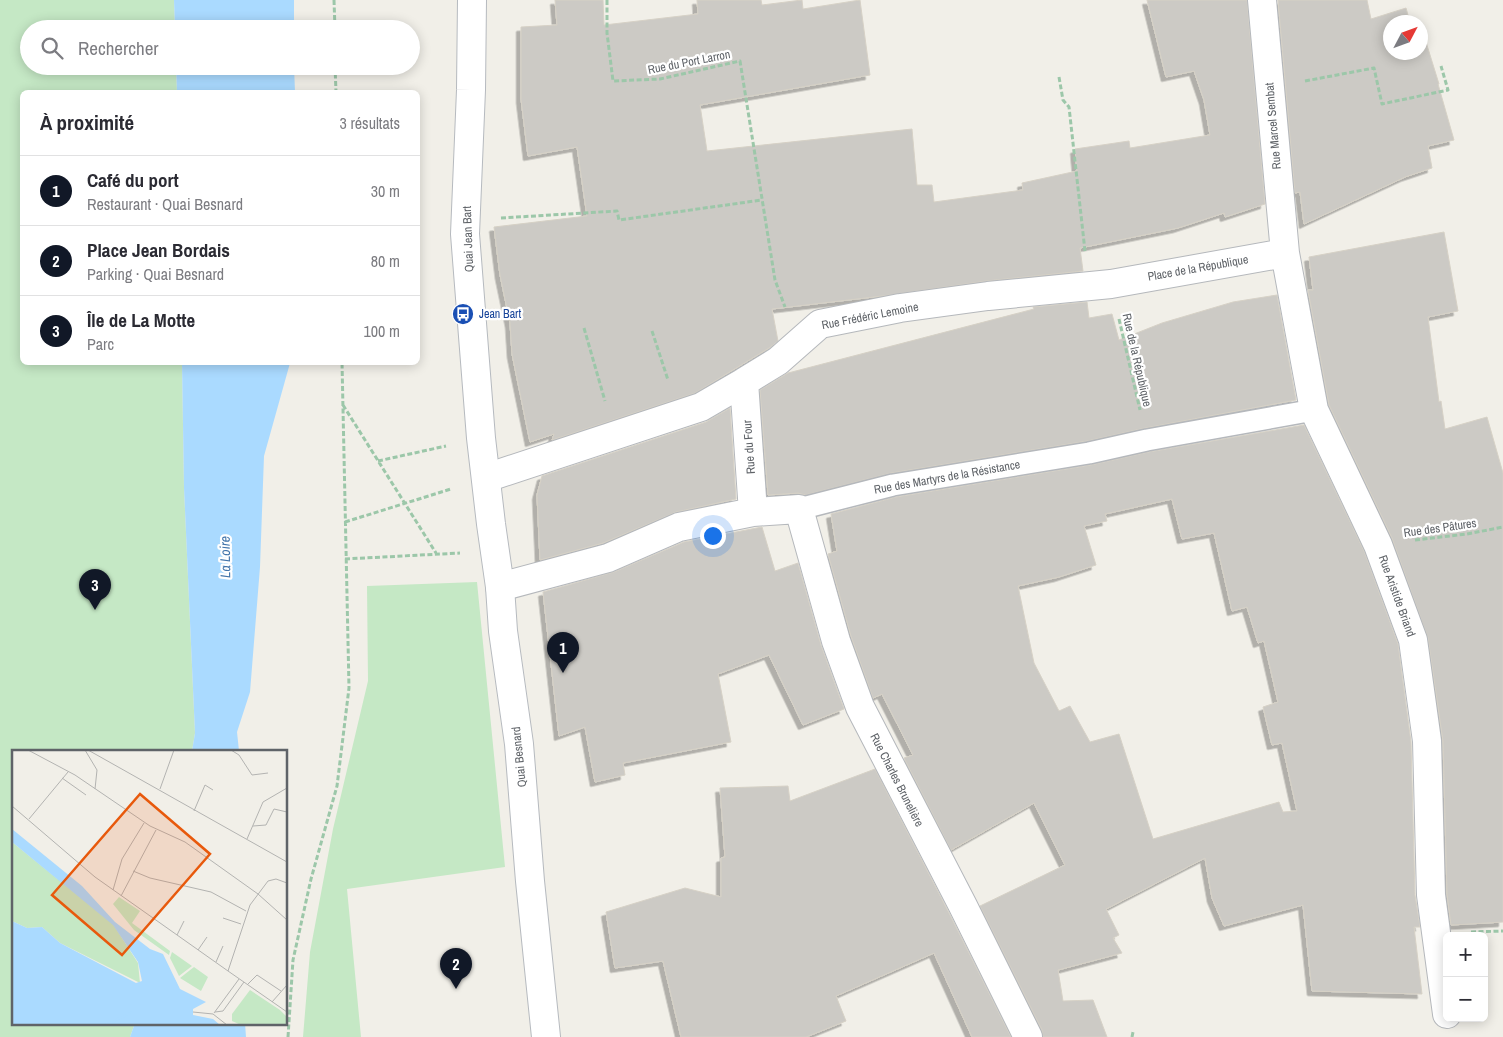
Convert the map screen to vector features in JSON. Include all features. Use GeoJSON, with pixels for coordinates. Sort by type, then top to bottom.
{"type":"FeatureCollection","features":[{"type":"Feature","properties":{"kind":"street","name":"Quai Jean Bart"},"geometry":{"type":"LineString","coordinates":[[472,0],[471,90],[465,220],[486,478]]}},
{"type":"Feature","properties":{"kind":"street","name":"Rue Marcel Sembat"},"geometry":{"type":"LineString","coordinates":[[1262,0],[1284,253]]}},
{"type":"Feature","properties":{"kind":"street","name":"Place de la République"},"geometry":{"type":"LineString","coordinates":[[1101,285],[1284,253]]}},
{"type":"Feature","properties":{"kind":"street","name":"Rue Aristide Briand"},"geometry":{"type":"LineString","coordinates":[[1284,253],[1314,410],[1378,545],[1413,640],[1427,741],[1431,895],[1443,984]]}},
{"type":"Feature","properties":{"kind":"street","name":"Rue Frédéric Lemoine"},"geometry":{"type":"LineString","coordinates":[[486,478],[701,406],[778,361],[820,324],[900,308],[988,296],[1101,285]]}},
{"type":"Feature","properties":{"kind":"street","name":"Rue du Four"},"geometry":{"type":"LineString","coordinates":[[744,382],[753,512]]}},
{"type":"Feature","properties":{"kind":"street","name":"Quai Besnard"},"geometry":{"type":"LineString","coordinates":[[486,478],[500,587],[503,631],[519,744],[530,881],[546,1037]]}},
{"type":"Feature","properties":{"kind":"street","name":"Rue des Martyrs de la Résistance"},"geometry":{"type":"LineString","coordinates":[[500,587],[608,558],[679,527],[753,512],[799,509]]}},
{"type":"Feature","properties":{"kind":"street","name":"Rue Charles Brunelière"},"geometry":{"type":"LineString","coordinates":[[799,509],[836,641],[860,706],[1028,1037]]}},
{"type":"Feature","properties":{"kind":"street"},"geometry":{"type":"LineString","coordinates":[[1447,1022],[1449,1037]]}},
{"type":"Feature","properties":{"kind":"lane","name":"Rue des Martyrs de la Résistance"},"geometry":{"type":"LineString","coordinates":[[799,509],[893,485],[1089,453],[1146,440],[1314,410]]}},
{"type":"Feature","properties":{"kind":"path"},"geometry":{"type":"LineString","coordinates":[[334,0],[334,20]]}},
{"type":"Feature","properties":{"kind":"path","name":"Rue du Port Larron"},"geometry":{"type":"LineString","coordinates":[[607,0],[607,33],[613,82],[660,78],[740,61],[775,280],[799,342]]}},
{"type":"Feature","properties":{"kind":"path"},"geometry":{"type":"LineString","coordinates":[[1270,87],[1374,68],[1382,104],[1448,90],[1441,66]]}},
{"type":"Feature","properties":{"kind":"path"},"geometry":{"type":"LineString","coordinates":[[335,75],[336,90]]}},
{"type":"Feature","properties":{"kind":"path","name":"Rue de la République"},"geometry":{"type":"LineString","coordinates":[[1059,77],[1063,100],[1069,107],[1084,245],[1101,285],[1146,440]]}},
{"type":"Feature","properties":{"kind":"path"},"geometry":{"type":"LineString","coordinates":[[465,220],[617,210],[619,220],[762,200]]}},
{"type":"Feature","properties":{"kind":"path"},"geometry":{"type":"LineString","coordinates":[[584,328],[614,436]]}},
{"type":"Feature","properties":{"kind":"path"},"geometry":{"type":"LineString","coordinates":[[652,330],[679,414]]}},
{"type":"Feature","properties":{"kind":"path"},"geometry":{"type":"LineString","coordinates":[[288,1037],[293,960],[337,786],[349,688],[342,365]]}},
{"type":"Feature","properties":{"kind":"path"},"geometry":{"type":"LineString","coordinates":[[343,405],[436,553]]}},
{"type":"Feature","properties":{"kind":"path"},"geometry":{"type":"LineString","coordinates":[[378,461],[482,438]]}},
{"type":"Feature","properties":{"kind":"path"},"geometry":{"type":"LineString","coordinates":[[345,522],[486,478]]}},
{"type":"Feature","properties":{"kind":"path","name":"Rue des Pâtures"},"geometry":{"type":"LineString","coordinates":[[1378,545],[1467,534],[1503,527]]}},
{"type":"Feature","properties":{"kind":"path"},"geometry":{"type":"LineString","coordinates":[[346,558],[495,551]]}},
{"type":"Feature","properties":{"kind":"path"},"geometry":{"type":"LineString","coordinates":[[1132,1037],[1133,1032]]}},
{"type":"Feature","properties":{"kind":"green space"},"geometry":{"type":"Polygon","coordinates":[[[0,0],[174,0],[175,20],[20,20],[20,75],[176,75],[177,90],[20,90],[20,365],[182,365],[184,488],[195,733],[192,750],[12,750],[12,1024],[135,1024],[130,1037],[0,1037],[0,0]]]}},
{"type":"Feature","properties":{"kind":"green space"},"geometry":{"type":"Polygon","coordinates":[[[477,582],[505,867],[347,889],[361,1037],[303,1037],[310,952],[333,829],[368,681],[367,586],[477,582]]]}},
{"type":"Feature","properties":{"kind":"water"},"geometry":{"type":"Polygon","coordinates":[[[174,0],[294,0],[294,20],[175,20],[174,0]]]}},
{"type":"Feature","properties":{"kind":"water"},"geometry":{"type":"Polygon","coordinates":[[[176,75],[294,75],[295,90],[177,90],[176,75]]]}},
{"type":"Feature","properties":{"kind":"water","name":"La Loire"},"geometry":{"type":"Polygon","coordinates":[[[182,365],[289,365],[264,456],[260,567],[250,692],[237,732],[239,750],[192,750],[195,733],[184,488],[182,365]]]}},
{"type":"Feature","properties":{"kind":"water"},"geometry":{"type":"Polygon","coordinates":[[[135,1024],[245,1024],[246,1037],[130,1037],[135,1024]]]}},
{"type":"Feature","properties":{"kind":"building"},"geometry":{"type":"Polygon","coordinates":[[[555,0],[603,0],[604,25],[698,14],[697,0],[761,0],[762,5],[802,0],[803,9],[860,0],[870,75],[700,105],[707,151],[912,129],[917,185],[932,185],[934,202],[1023,190],[1022,183],[1077,171],[1075,149],[1129,141],[1130,148],[1210,135],[1204,100],[1194,71],[1166,77],[1147,0],[1247,0],[1265,204],[1225,217],[1224,213],[1178,228],[1080,248],[1083,271],[986,281],[772,309],[778,341],[695,393],[552,440],[554,434],[530,442],[512,354],[510,323],[500,275],[494,227],[587,216],[577,147],[528,156],[521,99],[521,27],[557,25],[555,0]]]}},
{"type":"Feature","properties":{"kind":"building"},"geometry":{"type":"Polygon","coordinates":[[[1278,0],[1367,0],[1371,19],[1383,15],[1383,60],[1428,60],[1428,48],[1454,140],[1428,146],[1432,168],[1405,177],[1304,224],[1300,192],[1295,193],[1278,0]]]}},
{"type":"Feature","properties":{"kind":"building"},"geometry":{"type":"Polygon","coordinates":[[[1406,8],[1408,15],[1384,15],[1406,8]]]}},
{"type":"Feature","properties":{"kind":"building"},"geometry":{"type":"Polygon","coordinates":[[[1444,232],[1458,311],[1428,317],[1439,402],[1441,401],[1445,429],[1487,417],[1503,473],[1503,922],[1451,925],[1447,894],[1443,741],[1428,638],[1392,538],[1329,405],[1308,290],[1313,290],[1309,257],[1444,232]]]}},
{"type":"Feature","properties":{"kind":"building"},"geometry":{"type":"Polygon","coordinates":[[[1277,295],[1296,400],[1145,428],[1087,441],[891,473],[805,495],[798,493],[768,495],[760,390],[788,373],[1034,309],[1033,307],[1087,302],[1089,318],[1112,314],[1119,340],[1162,323],[1233,302],[1277,295]]]}},
{"type":"Feature","properties":{"kind":"building"},"geometry":{"type":"Polygon","coordinates":[[[730,408],[736,499],[676,512],[603,543],[540,560],[537,495],[542,476],[706,422],[730,408]]]}},
{"type":"Feature","properties":{"kind":"building"},"geometry":{"type":"Polygon","coordinates":[[[1304,425],[1364,551],[1398,644],[1411,742],[1415,895],[1420,927],[1414,927],[1422,994],[1312,991],[1303,905],[1224,926],[1212,898],[1205,858],[1106,909],[1119,935],[1113,938],[1122,953],[1058,970],[1063,1001],[1093,1000],[1107,1037],[1043,1037],[1042,1030],[980,906],[1065,865],[1034,803],[951,850],[904,758],[913,755],[882,694],[873,698],[851,636],[828,554],[837,551],[831,514],[896,497],[1091,465],[1149,452],[1304,425]],[[1172,499],[1105,514],[1107,521],[1084,526],[1096,565],[1059,577],[1018,586],[1034,663],[1059,711],[1070,706],[1090,742],[1119,734],[1153,839],[1279,802],[1283,812],[1297,811],[1282,743],[1272,745],[1263,707],[1278,702],[1264,641],[1258,643],[1247,607],[1232,611],[1214,533],[1182,539],[1172,499]]]}},
{"type":"Feature","properties":{"kind":"building"},"geometry":{"type":"Polygon","coordinates":[[[762,527],[775,571],[798,563],[821,645],[844,709],[803,725],[769,655],[718,674],[731,742],[623,763],[625,775],[595,782],[585,727],[559,736],[543,592],[614,572],[684,542],[762,527]]]}},
{"type":"Feature","properties":{"kind":"building"},"geometry":{"type":"Polygon","coordinates":[[[875,769],[1011,1037],[972,1037],[934,953],[836,996],[846,1021],[806,1037],[681,1037],[663,961],[615,968],[606,912],[685,888],[721,897],[721,858],[725,857],[720,788],[788,786],[790,801],[875,769]]]}},
{"type":"Feature","properties":{"kind":"place","name":"Jean Bart"},"geometry":{"type":"Point","coordinates":[463,314]}},
{"type":"Feature","properties":{"kind":"place","name":"Île de La Motte"},"geometry":{"type":"Point","coordinates":[95,610]}},
{"type":"Feature","properties":{"kind":"place","name":"Café du port"},"geometry":{"type":"Point","coordinates":[563,673]}},
{"type":"Feature","properties":{"kind":"place","name":"Place Jean Bordais"},"geometry":{"type":"Point","coordinates":[456,989]}}]}
